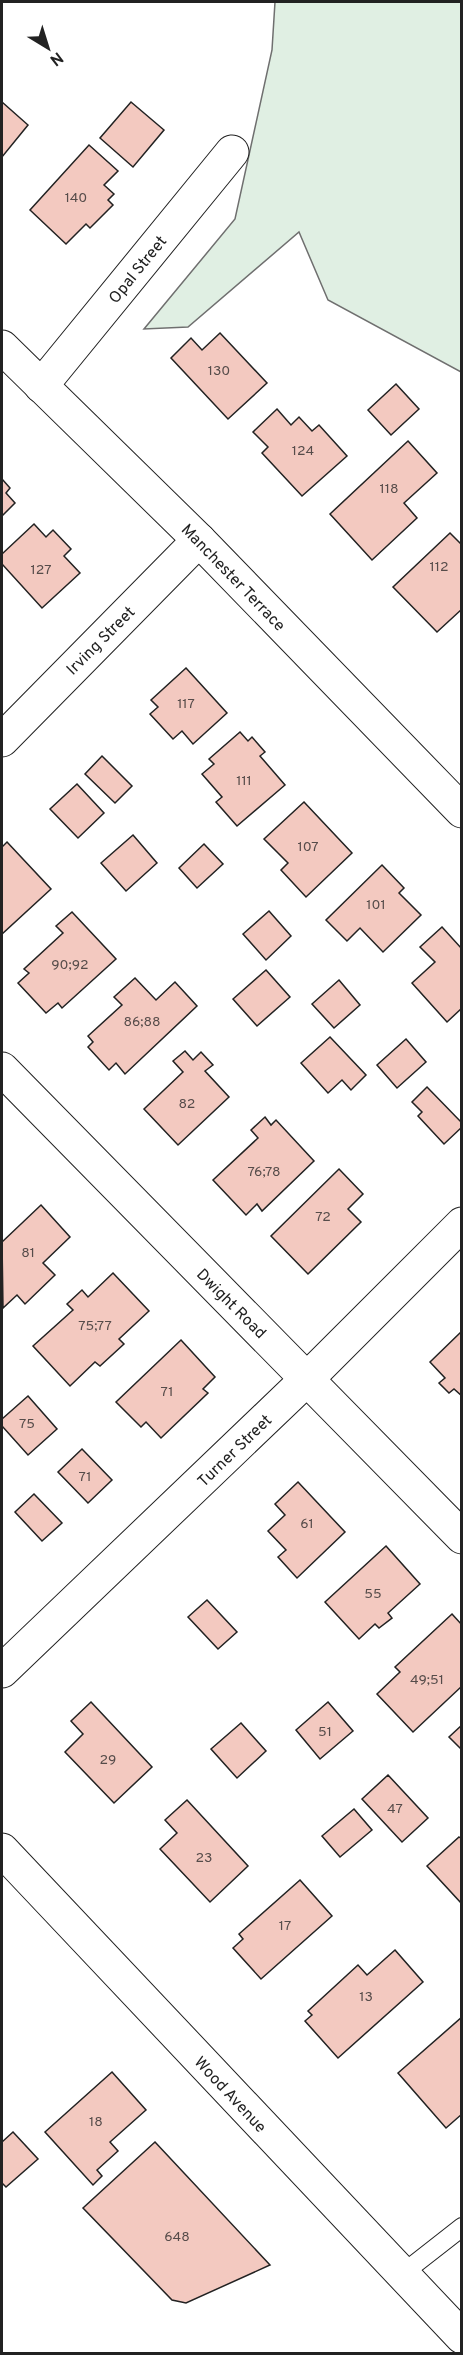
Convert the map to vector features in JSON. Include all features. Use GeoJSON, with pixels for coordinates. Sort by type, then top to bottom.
{"type":"FeatureCollection","features":[{"type":"Feature","properties":{"kind":"street","name":"Opal Street"},"geometry":{"type":"LineString","coordinates":[[41,386],[232,152]]}},
{"type":"Feature","properties":{"kind":"street","name":"Manchester Terrace"},"geometry":{"type":"LineString","coordinates":[[2,347],[199,540],[462,812]]}},
{"type":"Feature","properties":{"kind":"street","name":"Irving Street"},"geometry":{"type":"LineString","coordinates":[[2,740],[199,540]]}},
{"type":"Feature","properties":{"kind":"street","name":"Dwight Road"},"geometry":{"type":"LineString","coordinates":[[2,1069],[462,1537]]}},
{"type":"Feature","properties":{"kind":"street","name":"Turner Street"},"geometry":{"type":"LineString","coordinates":[[2,1671],[307,1379],[462,1224]]}},
{"type":"Feature","properties":{"kind":"street","name":"Wood Avenue"},"geometry":{"type":"LineString","coordinates":[[2,1850],[462,2337]]}},
{"type":"Feature","properties":{"kind":"lane"},"geometry":{"type":"LineString","coordinates":[[402,2274],[462,2227]]}},
{"type":"Feature","properties":{"kind":"green space"},"geometry":{"type":"Polygon","coordinates":[[[275,2],[461,2],[461,372],[328,300],[299,232],[188,327],[144,329],[235,219],[272,50],[275,2]]]}},
{"type":"Feature","properties":{"kind":"building"},"geometry":{"type":"Polygon","coordinates":[[[2,102],[28,125],[2,157],[2,102]]]}},
{"type":"Feature","properties":{"kind":"building"},"geometry":{"type":"Polygon","coordinates":[[[131,102],[164,130],[133,167],[100,138],[131,102]]]}},
{"type":"Feature","properties":{"kind":"building"},"geometry":{"type":"Polygon","coordinates":[[[89,145],[118,171],[104,185],[114,194],[108,200],[113,205],[90,228],[86,224],[66,244],[30,210],[89,145]]]}},
{"type":"Feature","properties":{"kind":"building"},"geometry":{"type":"Polygon","coordinates":[[[220,333],[267,383],[228,419],[171,358],[191,338],[202,350],[220,333]]]}},
{"type":"Feature","properties":{"kind":"building"},"geometry":{"type":"Polygon","coordinates":[[[396,384],[419,409],[391,435],[368,410],[396,384]]]}},
{"type":"Feature","properties":{"kind":"building"},"geometry":{"type":"Polygon","coordinates":[[[277,409],[291,425],[299,417],[312,431],[319,425],[347,456],[302,496],[262,453],[268,447],[253,432],[277,409]]]}},
{"type":"Feature","properties":{"kind":"building"},"geometry":{"type":"Polygon","coordinates":[[[408,441],[437,473],[404,503],[417,518],[372,560],[330,514],[408,441]]]}},
{"type":"Feature","properties":{"kind":"building"},"geometry":{"type":"Polygon","coordinates":[[[2,479],[10,488],[6,493],[15,503],[2,516],[2,479]]]}},
{"type":"Feature","properties":{"kind":"building"},"geometry":{"type":"Polygon","coordinates":[[[34,524],[46,537],[53,530],[71,549],[64,556],[80,573],[42,608],[2,564],[2,554],[34,524]]]}},
{"type":"Feature","properties":{"kind":"building"},"geometry":{"type":"Polygon","coordinates":[[[450,533],[462,545],[462,609],[437,632],[393,587],[450,533]]]}},
{"type":"Feature","properties":{"kind":"building"},"geometry":{"type":"Polygon","coordinates":[[[186,668],[227,713],[193,744],[182,731],[173,739],[150,714],[158,707],[151,700],[186,668]]]}},
{"type":"Feature","properties":{"kind":"building"},"geometry":{"type":"Polygon","coordinates":[[[240,732],[248,741],[252,737],[265,752],[260,756],[285,785],[237,826],[216,802],[222,797],[202,774],[214,764],[209,759],[240,732]]]}},
{"type":"Feature","properties":{"kind":"building"},"geometry":{"type":"Polygon","coordinates":[[[102,756],[132,786],[115,803],[85,774],[102,756]]]}},
{"type":"Feature","properties":{"kind":"building"},"geometry":{"type":"Polygon","coordinates":[[[77,784],[104,813],[78,838],[50,809],[77,784]]]}},
{"type":"Feature","properties":{"kind":"building"},"geometry":{"type":"Polygon","coordinates":[[[304,802],[352,853],[306,897],[281,870],[288,863],[264,839],[304,802]]]}},
{"type":"Feature","properties":{"kind":"building"},"geometry":{"type":"Polygon","coordinates":[[[133,835],[157,863],[126,891],[101,863],[133,835]]]}},
{"type":"Feature","properties":{"kind":"building"},"geometry":{"type":"Polygon","coordinates":[[[7,842],[51,889],[2,934],[2,847],[7,842]]]}},
{"type":"Feature","properties":{"kind":"building"},"geometry":{"type":"Polygon","coordinates":[[[204,844],[223,864],[197,888],[179,868],[204,844]]]}},
{"type":"Feature","properties":{"kind":"building"},"geometry":{"type":"Polygon","coordinates":[[[382,865],[404,888],[399,893],[421,915],[383,952],[360,928],[347,941],[326,920],[382,865]]]}},
{"type":"Feature","properties":{"kind":"building"},"geometry":{"type":"Polygon","coordinates":[[[269,911],[291,936],[266,960],[243,934],[269,911]]]}},
{"type":"Feature","properties":{"kind":"building"},"geometry":{"type":"Polygon","coordinates":[[[72,912],[116,959],[62,1008],[58,1003],[46,1013],[18,983],[29,973],[24,969],[63,933],[56,926],[72,912]]]}},
{"type":"Feature","properties":{"kind":"building"},"geometry":{"type":"Polygon","coordinates":[[[442,927],[462,949],[462,1008],[447,1022],[412,983],[435,962],[420,947],[442,927]]]}},
{"type":"Feature","properties":{"kind":"building"},"geometry":{"type":"Polygon","coordinates":[[[266,970],[290,997],[257,1026],[233,999],[266,970]]]}},
{"type":"Feature","properties":{"kind":"building"},"geometry":{"type":"Polygon","coordinates":[[[135,978],[156,1000],[175,982],[197,1006],[125,1074],[116,1063],[109,1070],[88,1047],[93,1042],[88,1036],[122,1005],[114,997],[135,978]]]}},
{"type":"Feature","properties":{"kind":"building"},"geometry":{"type":"Polygon","coordinates":[[[339,980],[360,1005],[334,1028],[312,1004],[339,980]]]}},
{"type":"Feature","properties":{"kind":"building"},"geometry":{"type":"Polygon","coordinates":[[[330,1037],[366,1075],[351,1090],[342,1080],[328,1093],[301,1063],[330,1037]]]}},
{"type":"Feature","properties":{"kind":"building"},"geometry":{"type":"Polygon","coordinates":[[[406,1039],[426,1062],[397,1088],[377,1065],[406,1039]]]}},
{"type":"Feature","properties":{"kind":"building"},"geometry":{"type":"Polygon","coordinates":[[[185,1051],[193,1060],[201,1052],[213,1065],[205,1071],[229,1097],[178,1145],[144,1109],[183,1072],[173,1061],[185,1051]]]}},
{"type":"Feature","properties":{"kind":"building"},"geometry":{"type":"Polygon","coordinates":[[[427,1087],[462,1123],[462,1127],[444,1144],[418,1116],[422,1112],[412,1102],[427,1087]]]}},
{"type":"Feature","properties":{"kind":"building"},"geometry":{"type":"Polygon","coordinates":[[[265,1117],[271,1125],[276,1120],[314,1161],[262,1211],[257,1204],[246,1215],[213,1180],[258,1138],[251,1130],[265,1117]]]}},
{"type":"Feature","properties":{"kind":"building"},"geometry":{"type":"Polygon","coordinates":[[[339,1169],[363,1194],[348,1209],[361,1222],[308,1274],[271,1236],[339,1169]]]}},
{"type":"Feature","properties":{"kind":"building"},"geometry":{"type":"Polygon","coordinates":[[[41,1205],[70,1237],[43,1263],[55,1275],[25,1304],[17,1295],[3,1308],[2,1242],[41,1205]]]}},
{"type":"Feature","properties":{"kind":"building"},"geometry":{"type":"Polygon","coordinates":[[[113,1273],[149,1311],[119,1339],[124,1344],[100,1366],[95,1362],[70,1386],[33,1346],[73,1310],[67,1304],[82,1290],[88,1297],[113,1273]]]}},
{"type":"Feature","properties":{"kind":"building"},"geometry":{"type":"Polygon","coordinates":[[[462,1331],[462,1396],[454,1389],[449,1393],[439,1383],[445,1378],[430,1362],[462,1331]]]}},
{"type":"Feature","properties":{"kind":"building"},"geometry":{"type":"Polygon","coordinates":[[[181,1340],[215,1377],[203,1389],[208,1393],[161,1438],[146,1422],[141,1427],[116,1402],[181,1340]]]}},
{"type":"Feature","properties":{"kind":"building"},"geometry":{"type":"Polygon","coordinates":[[[28,1396],[57,1429],[28,1455],[2,1426],[2,1419],[28,1396]]]}},
{"type":"Feature","properties":{"kind":"building"},"geometry":{"type":"Polygon","coordinates":[[[82,1449],[112,1480],[88,1503],[58,1472],[82,1449]]]}},
{"type":"Feature","properties":{"kind":"building"},"geometry":{"type":"Polygon","coordinates":[[[298,1482],[345,1532],[297,1578],[278,1557],[286,1550],[268,1531],[285,1515],[275,1504],[298,1482]]]}},
{"type":"Feature","properties":{"kind":"building"},"geometry":{"type":"Polygon","coordinates":[[[34,1494],[62,1523],[42,1541],[15,1512],[34,1494]]]}},
{"type":"Feature","properties":{"kind":"building"},"geometry":{"type":"Polygon","coordinates":[[[386,1546],[420,1584],[388,1613],[392,1618],[379,1628],[375,1624],[359,1639],[325,1602],[386,1546]]]}},
{"type":"Feature","properties":{"kind":"building"},"geometry":{"type":"Polygon","coordinates":[[[207,1600],[237,1632],[218,1649],[188,1617],[207,1600]]]}},
{"type":"Feature","properties":{"kind":"building"},"geometry":{"type":"Polygon","coordinates":[[[452,1614],[462,1625],[462,1686],[413,1732],[377,1694],[400,1672],[395,1667],[452,1614]]]}},
{"type":"Feature","properties":{"kind":"building"},"geometry":{"type":"Polygon","coordinates":[[[91,1702],[152,1767],[114,1803],[65,1752],[83,1734],[71,1721],[91,1702]]]}},
{"type":"Feature","properties":{"kind":"building"},"geometry":{"type":"Polygon","coordinates":[[[328,1702],[353,1731],[320,1759],[296,1730],[328,1702]]]}},
{"type":"Feature","properties":{"kind":"building"},"geometry":{"type":"Polygon","coordinates":[[[241,1723],[266,1751],[237,1778],[211,1749],[241,1723]]]}},
{"type":"Feature","properties":{"kind":"building"},"geometry":{"type":"Polygon","coordinates":[[[462,1725],[462,1750],[449,1737],[462,1725]]]}},
{"type":"Feature","properties":{"kind":"building"},"geometry":{"type":"Polygon","coordinates":[[[388,1775],[428,1818],[402,1842],[362,1799],[388,1775]]]}},
{"type":"Feature","properties":{"kind":"building"},"geometry":{"type":"Polygon","coordinates":[[[187,1800],[248,1866],[210,1902],[160,1849],[177,1833],[165,1820],[187,1800]]]}},
{"type":"Feature","properties":{"kind":"building"},"geometry":{"type":"Polygon","coordinates":[[[354,1809],[372,1830],[340,1857],[322,1836],[354,1809]]]}},
{"type":"Feature","properties":{"kind":"building"},"geometry":{"type":"Polygon","coordinates":[[[459,1837],[462,1839],[462,1904],[427,1866],[459,1837]]]}},
{"type":"Feature","properties":{"kind":"building"},"geometry":{"type":"Polygon","coordinates":[[[300,1880],[332,1916],[261,1979],[233,1948],[243,1939],[239,1934],[300,1880]]]}},
{"type":"Feature","properties":{"kind":"building"},"geometry":{"type":"Polygon","coordinates":[[[395,1950],[423,1982],[338,2058],[305,2021],[312,2015],[308,2011],[358,1965],[367,1975],[395,1950]]]}},
{"type":"Feature","properties":{"kind":"building"},"geometry":{"type":"Polygon","coordinates":[[[462,2017],[462,2114],[446,2128],[398,2073],[462,2017]]]}},
{"type":"Feature","properties":{"kind":"building"},"geometry":{"type":"Polygon","coordinates":[[[112,2072],[146,2110],[110,2142],[118,2151],[97,2170],[102,2176],[93,2185],[45,2132],[112,2072]]]}},
{"type":"Feature","properties":{"kind":"building"},"geometry":{"type":"Polygon","coordinates":[[[13,2132],[38,2159],[6,2187],[2,2183],[2,2142],[13,2132]]]}},
{"type":"Feature","properties":{"kind":"building"},"geometry":{"type":"Polygon","coordinates":[[[155,2142],[270,2265],[186,2303],[172,2300],[83,2208],[155,2142]]]}}]}
